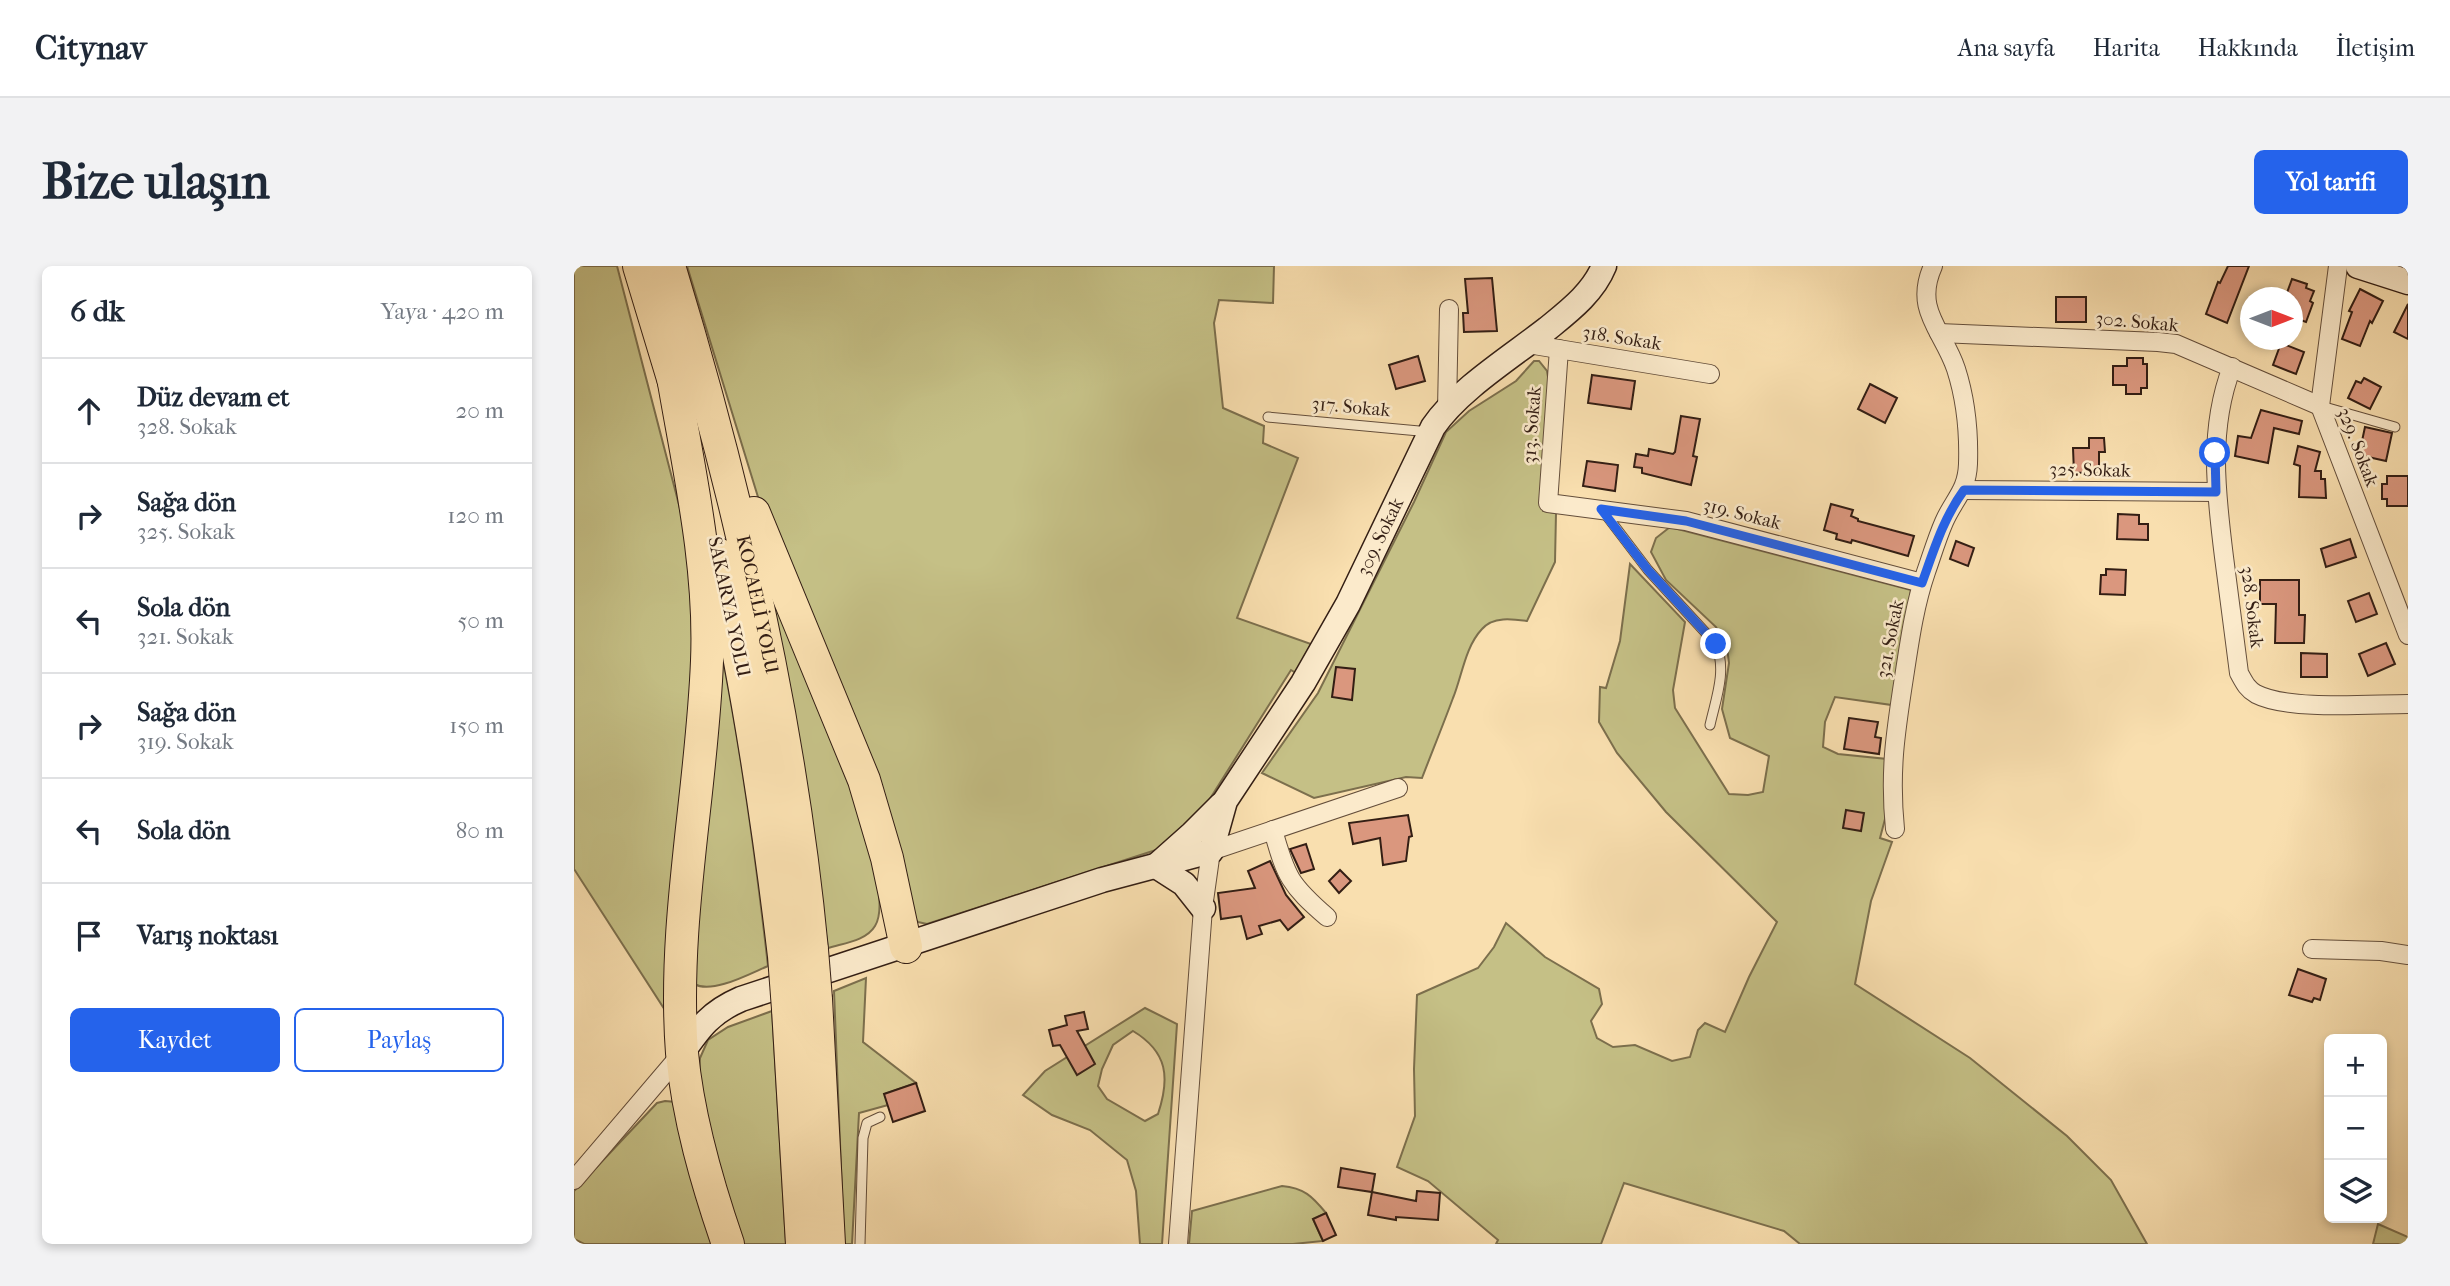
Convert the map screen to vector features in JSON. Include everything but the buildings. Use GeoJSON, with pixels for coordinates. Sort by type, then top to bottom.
{"type":"FeatureCollection","features":[{"type":"Feature","properties":{"kind":"highway","name":"SAKARYA YOLU"},"geometry":{"type":"LineString","coordinates":[[639,266],[709,510],[732,617],[764,797],[798,953]]}},
{"type":"Feature","properties":{"kind":"highway","name":"KOCAELİ YOLU"},"geometry":{"type":"LineString","coordinates":[[669,266],[697,357],[740,519],[763,628],[806,888],[798,953]]}},
{"type":"Feature","properties":{"kind":"highway"},"geometry":{"type":"LineString","coordinates":[[697,357],[762,535],[844,726],[864,780],[881,831],[906,947]]}},
{"type":"Feature","properties":{"kind":"highway"},"geometry":{"type":"LineString","coordinates":[[673,377],[703,558],[707,616],[705,699],[683,928],[680,983],[682,1053],[694,1130],[728,1244]]}},
{"type":"Feature","properties":{"kind":"highway"},"geometry":{"type":"LineString","coordinates":[[798,953],[829,1244]]}},
{"type":"Feature","properties":{"kind":"highway"},"geometry":{"type":"LineString","coordinates":[[802,1004],[802,1244]]}},
{"type":"Feature","properties":{"kind":"street","name":"309. Sokak"},"geometry":{"type":"LineString","coordinates":[[1211,851],[1225,801],[1303,682],[1348,604],[1431,432],[1447,409],[1588,293],[1604,266]]}},
{"type":"Feature","properties":{"kind":"street","name":"321. Sokak"},"geometry":{"type":"LineString","coordinates":[[1895,829],[1892,795],[1893,745],[1911,634],[1922,583],[1942,525],[1964,490],[1968,467],[1966,407],[1956,370],[1928,312],[1925,299],[1927,279],[1933,266]]}},
{"type":"Feature","properties":{"kind":"street","name":"329. Sokak"},"geometry":{"type":"LineString","coordinates":[[2337,266],[2320,406],[2408,635]]}},
{"type":"Feature","properties":{"kind":"street"},"geometry":{"type":"LineString","coordinates":[[2358,266],[2408,282]]}},
{"type":"Feature","properties":{"kind":"street"},"geometry":{"type":"LineString","coordinates":[[1447,409],[1449,309]]}},
{"type":"Feature","properties":{"kind":"street","name":"302. Sokak"},"geometry":{"type":"LineString","coordinates":[[1939,332],[2158,342],[2189,348],[2320,406]]}},
{"type":"Feature","properties":{"kind":"street","name":"318. Sokak"},"geometry":{"type":"LineString","coordinates":[[1528,344],[1710,374]]}},
{"type":"Feature","properties":{"kind":"street","name":"313. Sokak"},"geometry":{"type":"LineString","coordinates":[[1548,503],[1559,349]]}},
{"type":"Feature","properties":{"kind":"street","name":"328. Sokak"},"geometry":{"type":"LineString","coordinates":[[2232,367],[2217,424],[2215,453],[2216,492],[2239,673],[2247,688],[2273,700],[2408,704]]}},
{"type":"Feature","properties":{"kind":"street","name":"325. Sokak"},"geometry":{"type":"LineString","coordinates":[[1964,490],[2216,492]]}},
{"type":"Feature","properties":{"kind":"street","name":"319. Sokak"},"geometry":{"type":"LineString","coordinates":[[1548,503],[1686,521],[1922,583]]}},
{"type":"Feature","properties":{"kind":"street"},"geometry":{"type":"LineString","coordinates":[[574,1180],[709,1018],[722,1007],[1102,880],[1211,851],[1398,788]]}},
{"type":"Feature","properties":{"kind":"street"},"geometry":{"type":"LineString","coordinates":[[1156,866],[1225,801]]}},
{"type":"Feature","properties":{"kind":"street"},"geometry":{"type":"LineString","coordinates":[[1273,830],[1281,862],[1289,879],[1298,892],[1327,917]]}},
{"type":"Feature","properties":{"kind":"street"},"geometry":{"type":"LineString","coordinates":[[1178,1244],[1203,908],[1211,851]]}},
{"type":"Feature","properties":{"kind":"street"},"geometry":{"type":"LineString","coordinates":[[1156,866],[1184,884],[1203,908]]}},
{"type":"Feature","properties":{"kind":"street"},"geometry":{"type":"LineString","coordinates":[[2312,949],[2408,955]]}},
{"type":"Feature","properties":{"kind":"lane"},"geometry":{"type":"LineString","coordinates":[[2320,406],[2395,427]]}},
{"type":"Feature","properties":{"kind":"lane","name":"317. Sokak"},"geometry":{"type":"LineString","coordinates":[[1268,417],[1431,432]]}},
{"type":"Feature","properties":{"kind":"lane"},"geometry":{"type":"LineString","coordinates":[[1601,509],[1648,570],[1716,644],[1722,657],[1722,671],[1710,725]]}},
{"type":"Feature","properties":{"kind":"lane"},"geometry":{"type":"LineString","coordinates":[[860,1244],[863,1138],[867,1123],[880,1117]]}},
{"type":"Feature","properties":{"kind":"shaded area"},"geometry":{"type":"Polygon","coordinates":[[[574,266],[617,266],[692,555],[694,628],[672,1021],[574,869],[574,266]]]}},
{"type":"Feature","properties":{"kind":"shaded area"},"geometry":{"type":"Polygon","coordinates":[[[687,266],[1274,266],[1273,303],[1219,300],[1214,323],[1223,408],[1264,426],[1263,443],[1298,458],[1237,618],[1311,644],[1296,673],[1291,670],[1201,813],[1159,849],[927,924],[918,922],[912,916],[762,510],[687,266]]]}},
{"type":"Feature","properties":{"kind":"shaded area"},"geometry":{"type":"Polygon","coordinates":[[[1534,361],[1539,361],[1547,371],[1549,383],[1542,502],[1543,511],[1556,513],[1555,562],[1527,621],[1497,620],[1476,636],[1422,778],[1406,777],[1314,798],[1262,773],[1318,693],[1446,432],[1469,411],[1516,381],[1534,361]]]}},
{"type":"Feature","properties":{"kind":"shaded area"},"geometry":{"type":"Polygon","coordinates":[[[1670,527],[1911,590],[1892,705],[1835,697],[1825,722],[1823,747],[1838,754],[1887,759],[1885,819],[1880,838],[1892,842],[1871,901],[1855,984],[1970,1058],[2067,1136],[2111,1180],[2147,1244],[1800,1244],[1784,1231],[1624,1183],[1601,1244],[1496,1244],[1498,1240],[1428,1181],[1397,1167],[1415,1116],[1417,995],[1478,968],[1494,947],[1506,923],[1545,957],[1599,989],[1602,1004],[1591,1021],[1597,1038],[1613,1047],[1635,1045],[1672,1061],[1690,1057],[1698,1030],[1705,1023],[1725,1032],[1777,922],[1666,812],[1617,753],[1599,722],[1600,687],[1606,688],[1620,641],[1630,564],[1685,622],[1673,690],[1675,708],[1729,794],[1748,795],[1763,792],[1769,756],[1730,738],[1722,709],[1729,663],[1727,647],[1716,627],[1666,580],[1651,552],[1656,538],[1670,527]]]}},
{"type":"Feature","properties":{"kind":"shaded area"},"geometry":{"type":"Polygon","coordinates":[[[770,586],[841,760],[874,862],[879,901],[875,926],[860,938],[828,948],[793,710],[770,586]]]}},
{"type":"Feature","properties":{"kind":"shaded area"},"geometry":{"type":"Polygon","coordinates":[[[721,650],[748,808],[768,966],[731,982],[711,987],[694,984],[693,970],[721,650]]]}},
{"type":"Feature","properties":{"kind":"shaded area"},"geometry":{"type":"Polygon","coordinates":[[[866,978],[863,1042],[916,1083],[885,1094],[888,1105],[859,1113],[852,1244],[844,1244],[834,991],[866,978]]]}},
{"type":"Feature","properties":{"kind":"shaded area"},"geometry":{"type":"Polygon","coordinates":[[[1145,1008],[1177,1024],[1162,1244],[1140,1244],[1136,1191],[1127,1160],[1090,1130],[1052,1115],[1023,1095],[1045,1071],[1145,1008]],[[1133,1031],[1113,1045],[1098,1086],[1107,1099],[1145,1121],[1158,1114],[1165,1077],[1159,1057],[1145,1039],[1133,1031]]]}},
{"type":"Feature","properties":{"kind":"shaded area"},"geometry":{"type":"Polygon","coordinates":[[[772,1011],[786,1244],[741,1244],[718,1167],[699,1076],[700,1058],[708,1040],[728,1027],[772,1011]]]}},
{"type":"Feature","properties":{"kind":"shaded area"},"geometry":{"type":"Polygon","coordinates":[[[676,1102],[717,1244],[584,1244],[574,1239],[574,1191],[657,1103],[676,1102]]]}},
{"type":"Feature","properties":{"kind":"shaded area"},"geometry":{"type":"Polygon","coordinates":[[[1282,1186],[1307,1194],[1326,1213],[1313,1219],[1323,1241],[1293,1244],[1189,1244],[1192,1211],[1282,1186]]]}},
{"type":"Feature","properties":{"kind":"shaded area"},"geometry":{"type":"Polygon","coordinates":[[[2378,1224],[2408,1237],[2408,1244],[2373,1244],[2378,1224]]]}},
{"type":"Feature","properties":{"kind":"route"},"geometry":{"type":"LineString","coordinates":[[1716,644],[1648,570],[1601,509],[1686,521],[1922,583],[1942,525],[1964,490],[2216,492],[2215,453]]}}]}
